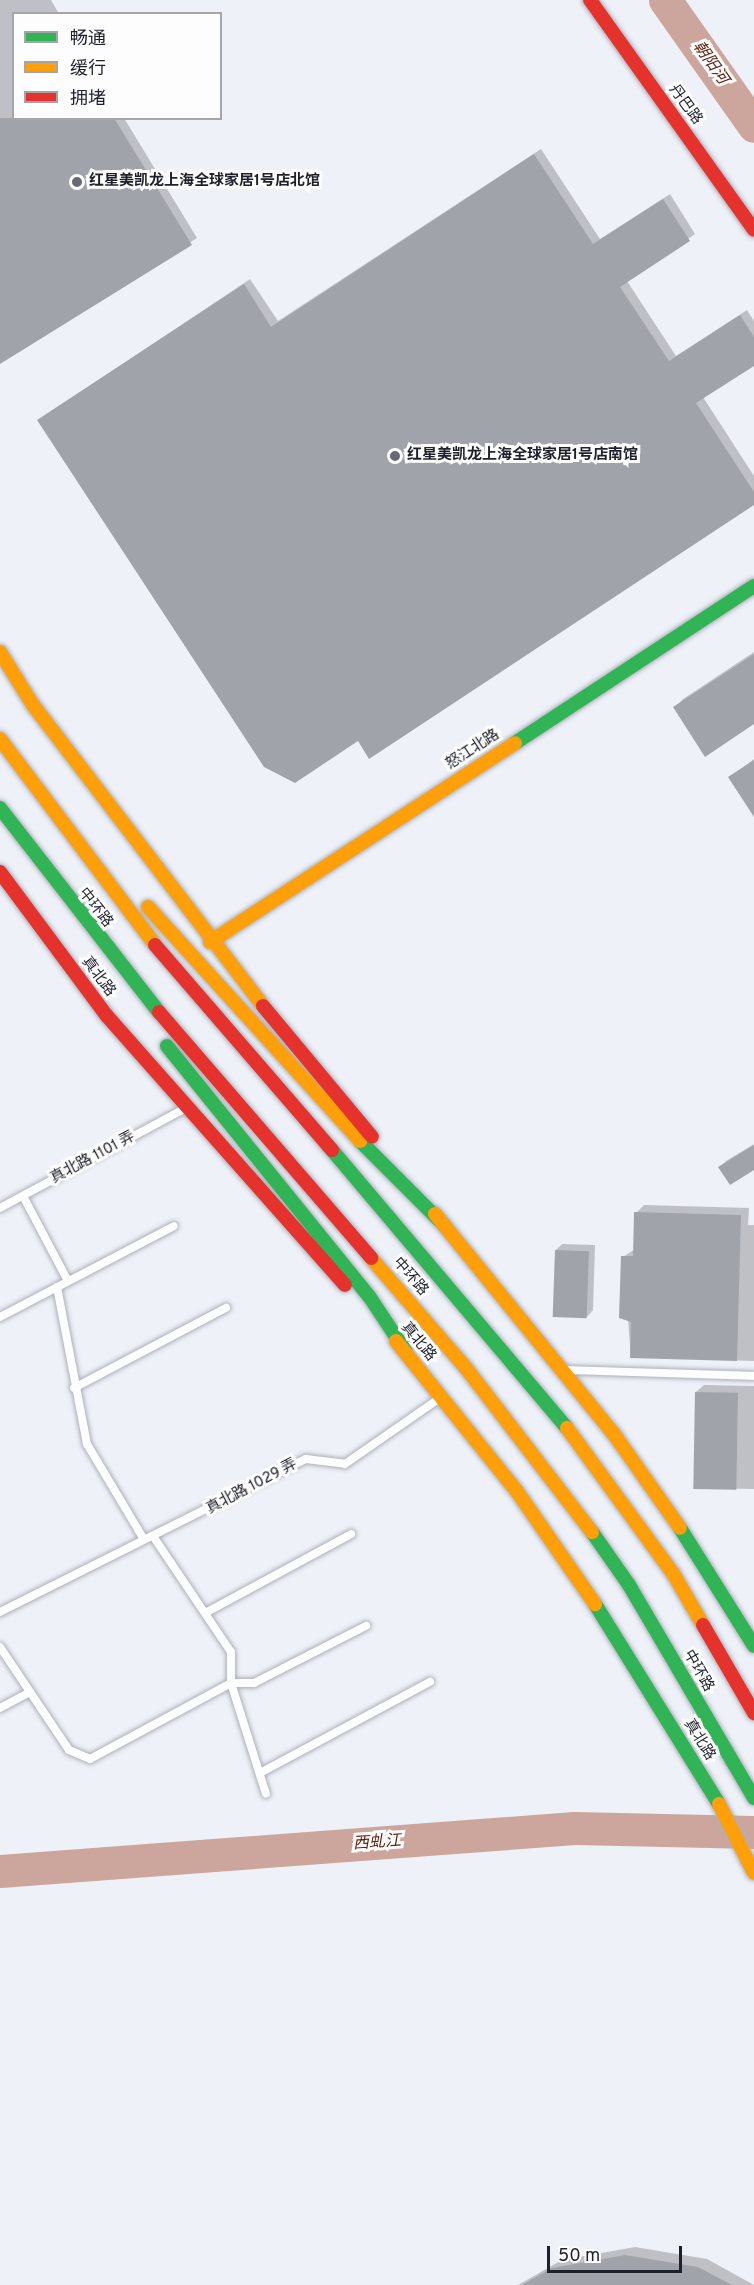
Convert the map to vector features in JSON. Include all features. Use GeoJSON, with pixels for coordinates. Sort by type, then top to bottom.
{"type":"FeatureCollection","features":[{"type":"Feature","properties":{"kind":"main road","name":"丹巴路"},"geometry":{"type":"LineString","coordinates":[[590,0],[754,230]]}},
{"type":"Feature","properties":{"kind":"main road","name":"怒江北路"},"geometry":{"type":"LineString","coordinates":[[210,942],[754,586]]}},
{"type":"Feature","properties":{"kind":"main road"},"geometry":{"type":"LineString","coordinates":[[0,652],[33,705],[210,942],[563,1370],[705,1562],[754,1646]]}},
{"type":"Feature","properties":{"kind":"main road"},"geometry":{"type":"LineString","coordinates":[[0,738],[134,889],[228,1000],[400,1186],[445,1226]]}},
{"type":"Feature","properties":{"kind":"main road","name":"中环路"},"geometry":{"type":"LineString","coordinates":[[0,738],[166,959],[498,1340],[589,1455],[674,1575],[754,1713]]}},
{"type":"Feature","properties":{"kind":"main road","name":"中环路"},"geometry":{"type":"LineString","coordinates":[[0,807],[91,930],[466,1368],[551,1474],[629,1586],[754,1797]]}},
{"type":"Feature","properties":{"kind":"main road","name":"真北路"},"geometry":{"type":"LineString","coordinates":[[0,872],[107,1016],[186,1108],[405,1352],[441,1397],[590,1596],[725,1814],[754,1873]]}},
{"type":"Feature","properties":{"kind":"main road"},"geometry":{"type":"LineString","coordinates":[[91,930],[177,1060],[369,1296],[405,1352]]}},
{"type":"Feature","properties":{"kind":"lane","name":"真北路 1101 弄"},"geometry":{"type":"LineString","coordinates":[[0,1208],[186,1108]]}},
{"type":"Feature","properties":{"kind":"lane"},"geometry":{"type":"LineString","coordinates":[[23,1196],[68,1281]]}},
{"type":"Feature","properties":{"kind":"lane"},"geometry":{"type":"LineString","coordinates":[[0,1317],[174,1226]]}},
{"type":"Feature","properties":{"kind":"lane"},"geometry":{"type":"LineString","coordinates":[[57,1287],[74,1388],[87,1444],[143,1538]]}},
{"type":"Feature","properties":{"kind":"lane"},"geometry":{"type":"LineString","coordinates":[[74,1388],[226,1308]]}},
{"type":"Feature","properties":{"kind":"lane"},"geometry":{"type":"LineString","coordinates":[[563,1370],[754,1376]]}},
{"type":"Feature","properties":{"kind":"lane","name":"真北路 1029 弄"},"geometry":{"type":"LineString","coordinates":[[155,1539],[306,1459],[345,1464],[441,1397]]}},
{"type":"Feature","properties":{"kind":"lane"},"geometry":{"type":"LineString","coordinates":[[207,1612],[351,1534]]}},
{"type":"Feature","properties":{"kind":"lane"},"geometry":{"type":"LineString","coordinates":[[0,1612],[143,1538],[155,1539],[207,1612],[231,1652],[231,1683],[266,1794]]}},
{"type":"Feature","properties":{"kind":"lane"},"geometry":{"type":"LineString","coordinates":[[0,1647],[69,1750],[90,1759],[231,1683],[254,1683],[366,1626]]}},
{"type":"Feature","properties":{"kind":"lane"},"geometry":{"type":"LineString","coordinates":[[260,1773],[430,1682]]}},
{"type":"Feature","properties":{"kind":"lane"},"geometry":{"type":"LineString","coordinates":[[0,1708],[30,1692]]}},
{"type":"Feature","properties":{"kind":"building","name":"红星美凯龙上海全球家居1号店北馆"},"geometry":{"type":"Polygon","coordinates":[[[0,118],[115,120],[192,245],[0,364],[0,118]]]}},
{"type":"Feature","properties":{"kind":"building","name":"红星美凯龙上海全球家居1号店南馆"},"geometry":{"type":"Polygon","coordinates":[[[534,154],[593,244],[663,199],[690,241],[620,287],[669,361],[740,315],[754,337],[754,366],[696,403],[754,492],[754,505],[369,759],[358,741],[295,783],[264,767],[37,420],[244,284],[271,327],[534,154]]]}},
{"type":"Feature","properties":{"kind":"building"},"geometry":{"type":"Polygon","coordinates":[[[754,654],[754,724],[705,757],[673,707],[754,654]]]}},
{"type":"Feature","properties":{"kind":"building"},"geometry":{"type":"Polygon","coordinates":[[[754,760],[754,817],[728,777],[754,760]]]}},
{"type":"Feature","properties":{"kind":"building"},"geometry":{"type":"Polygon","coordinates":[[[754,1145],[754,1170],[730,1185],[718,1167],[754,1145]]]}},
{"type":"Feature","properties":{"kind":"building"},"geometry":{"type":"Polygon","coordinates":[[[634,1212],[741,1215],[737,1361],[630,1358],[631,1322],[619,1318],[621,1256],[633,1256],[634,1212]]]}},
{"type":"Feature","properties":{"kind":"building"},"geometry":{"type":"Polygon","coordinates":[[[555,1250],[589,1251],[587,1318],[553,1317],[555,1250]]]}},
{"type":"Feature","properties":{"kind":"building"},"geometry":{"type":"Polygon","coordinates":[[[695,1392],[738,1393],[736,1490],[693,1489],[695,1392]]]}},
{"type":"Feature","properties":{"kind":"building"},"geometry":{"type":"Polygon","coordinates":[[[625,2255],[698,2267],[732,2285],[522,2285],[552,2268],[625,2255]]]}},
{"type":"Feature","properties":{"kind":"waterway","name":"朝阳河"},"geometry":{"type":"LineString","coordinates":[[665,0],[754,126]]}},
{"type":"Feature","properties":{"kind":"waterway","name":"西虬江"},"geometry":{"type":"LineString","coordinates":[[0,1871],[574,1828],[754,1832]]}},
{"type":"Feature","properties":{"kind":"traffic: fast"},"geometry":{"type":"LineString","coordinates":[[515,743],[754,586]]}},
{"type":"Feature","properties":{"kind":"traffic: fast"},"geometry":{"type":"LineString","coordinates":[[0,808],[159,1012]]}},
{"type":"Feature","properties":{"kind":"traffic: fast"},"geometry":{"type":"LineString","coordinates":[[167,1046],[369,1296],[406,1352]]}},
{"type":"Feature","properties":{"kind":"traffic: fast"},"geometry":{"type":"LineString","coordinates":[[360,1141],[445,1226]]}},
{"type":"Feature","properties":{"kind":"traffic: fast"},"geometry":{"type":"LineString","coordinates":[[332,1150],[567,1428]]}},
{"type":"Feature","properties":{"kind":"traffic: fast"},"geometry":{"type":"LineString","coordinates":[[680,1528],[754,1646]]}},
{"type":"Feature","properties":{"kind":"traffic: fast"},"geometry":{"type":"LineString","coordinates":[[592,1532],[629,1585],[754,1798]]}},
{"type":"Feature","properties":{"kind":"traffic: fast"},"geometry":{"type":"LineString","coordinates":[[595,1604],[719,1804]]}},
{"type":"Feature","properties":{"kind":"traffic: slow"},"geometry":{"type":"LineString","coordinates":[[0,652],[33,705],[263,1006]]}},
{"type":"Feature","properties":{"kind":"traffic: slow"},"geometry":{"type":"LineString","coordinates":[[0,739],[155,945]]}},
{"type":"Feature","properties":{"kind":"traffic: slow"},"geometry":{"type":"LineString","coordinates":[[210,942],[515,743]]}},
{"type":"Feature","properties":{"kind":"traffic: slow"},"geometry":{"type":"LineString","coordinates":[[148,907],[360,1141]]}},
{"type":"Feature","properties":{"kind":"traffic: slow"},"geometry":{"type":"LineString","coordinates":[[435,1214],[616,1437],[680,1528]]}},
{"type":"Feature","properties":{"kind":"traffic: slow"},"geometry":{"type":"LineString","coordinates":[[371,1258],[466,1368],[592,1532]]}},
{"type":"Feature","properties":{"kind":"traffic: slow"},"geometry":{"type":"LineString","coordinates":[[396,1341],[516,1490],[595,1604]]}},
{"type":"Feature","properties":{"kind":"traffic: slow"},"geometry":{"type":"LineString","coordinates":[[567,1428],[674,1575],[703,1625]]}},
{"type":"Feature","properties":{"kind":"traffic: slow"},"geometry":{"type":"LineString","coordinates":[[719,1804],[754,1873]]}},
{"type":"Feature","properties":{"kind":"traffic: jam"},"geometry":{"type":"LineString","coordinates":[[590,0],[754,230]]}},
{"type":"Feature","properties":{"kind":"traffic: jam"},"geometry":{"type":"LineString","coordinates":[[0,872],[107,1016],[345,1285]]}},
{"type":"Feature","properties":{"kind":"traffic: jam"},"geometry":{"type":"LineString","coordinates":[[155,945],[332,1150]]}},
{"type":"Feature","properties":{"kind":"traffic: jam"},"geometry":{"type":"LineString","coordinates":[[263,1006],[372,1137]]}},
{"type":"Feature","properties":{"kind":"traffic: jam"},"geometry":{"type":"LineString","coordinates":[[159,1012],[371,1258]]}},
{"type":"Feature","properties":{"kind":"traffic: jam"},"geometry":{"type":"LineString","coordinates":[[703,1625],[754,1713]]}},
{"type":"Feature","properties":{"kind":"place","name":"红星美凯龙上海全球家居1号店北馆"},"geometry":{"type":"Point","coordinates":[77,182]}},
{"type":"Feature","properties":{"kind":"place","name":"红星美凯龙上海全球家居1号店南馆"},"geometry":{"type":"Point","coordinates":[395,456]}}]}
